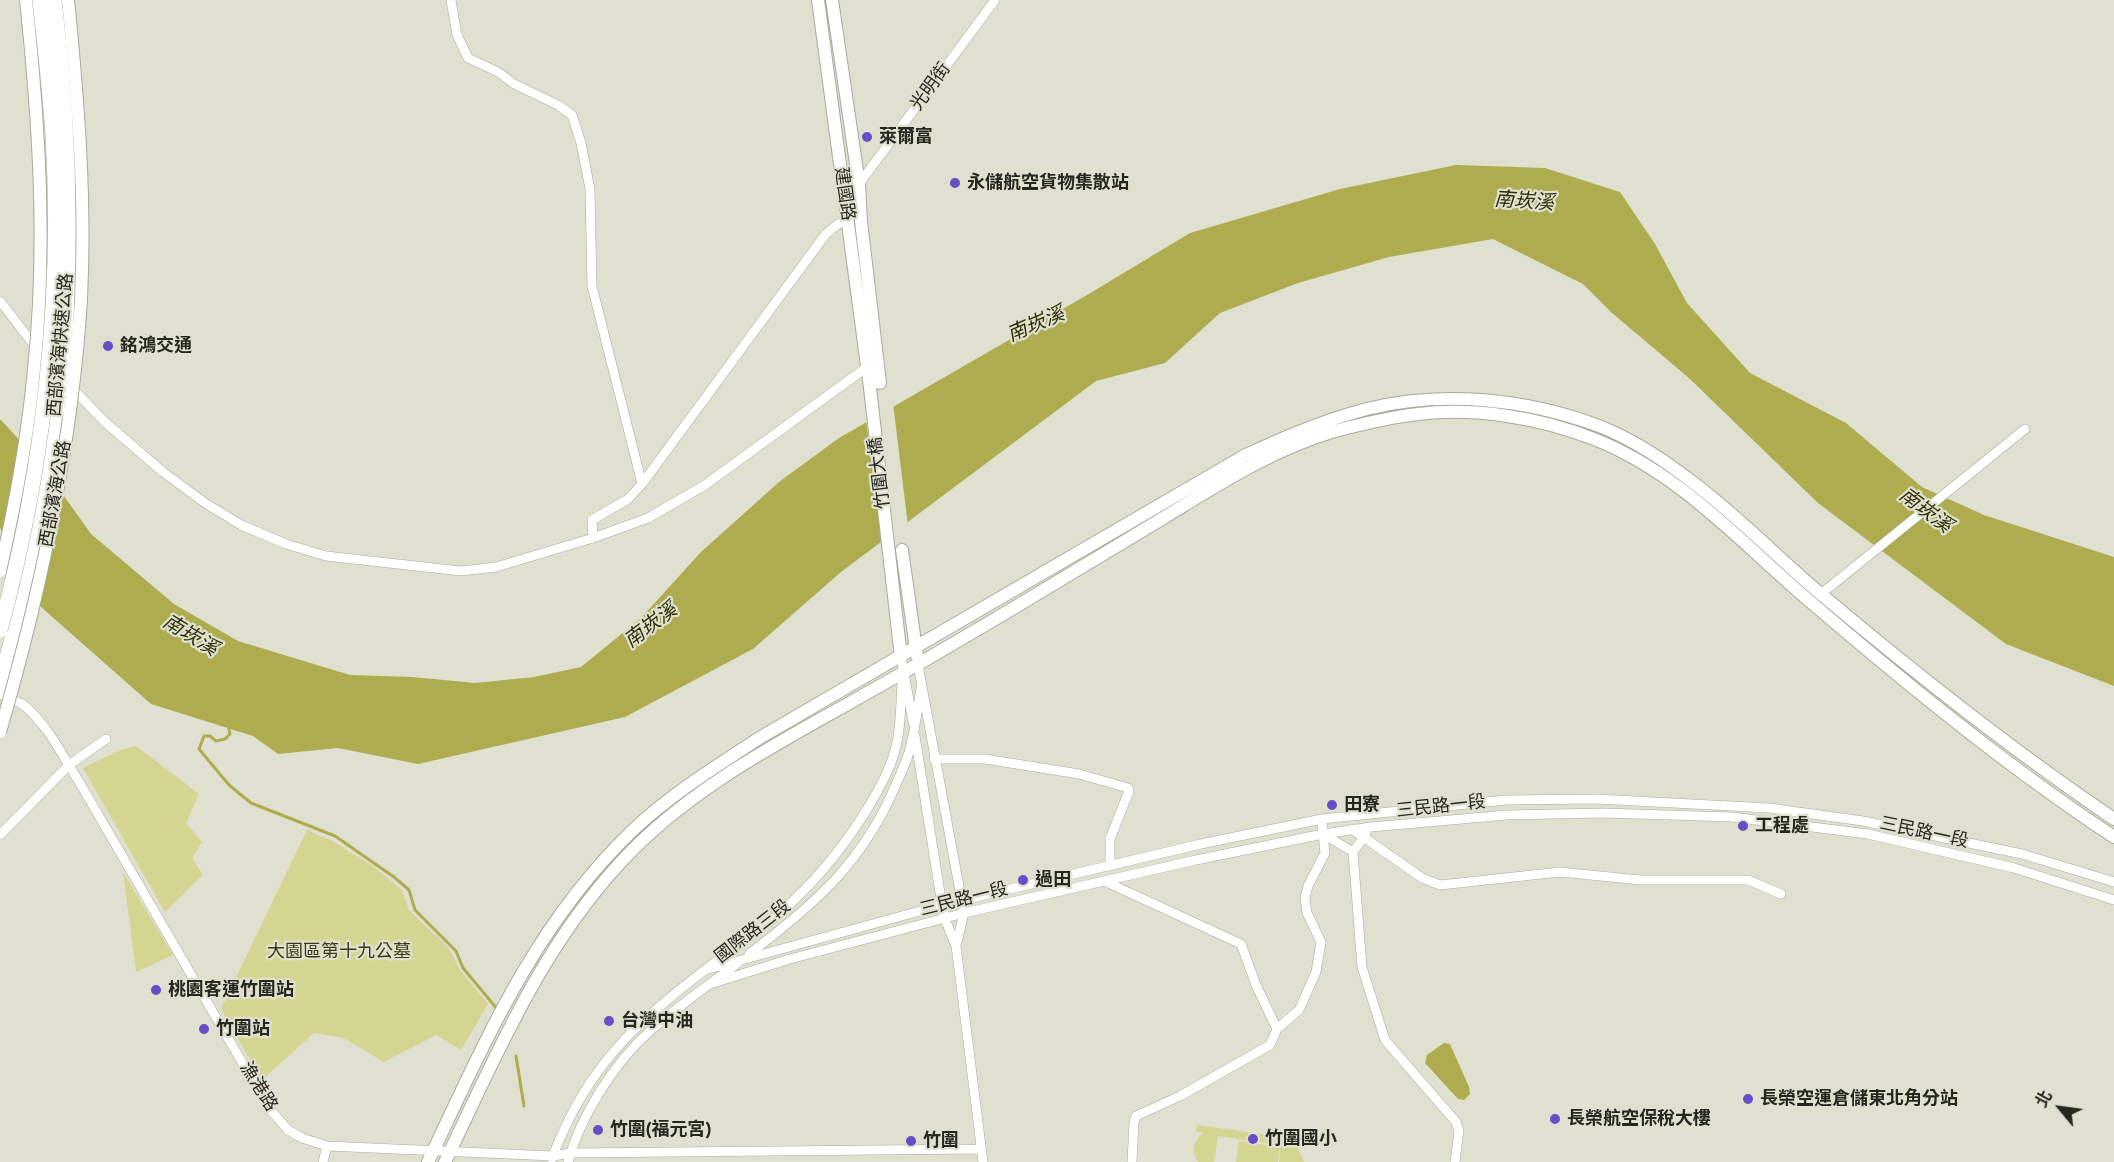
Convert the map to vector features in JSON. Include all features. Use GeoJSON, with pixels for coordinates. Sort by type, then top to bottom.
{"type":"FeatureCollection","features":[{"type":"Feature","properties":{"kind":"highway","name":"西部濱海快速公路"},"geometry":{"type":"LineString","coordinates":[[0,630],[27,510],[44,413],[51,326],[54,237],[53,137],[40,0]]}},
{"type":"Feature","properties":{"kind":"highway","name":"西部濱海快速公路"},"geometry":{"type":"LineString","coordinates":[[1,692],[32,560],[56,413],[66,320],[68,243],[66,129],[54,0]]}},
{"type":"Feature","properties":{"kind":"main road"},"geometry":{"type":"LineString","coordinates":[[0,571],[21,466],[33,380],[40,285],[41,194],[26,0]]}},
{"type":"Feature","properties":{"kind":"main road","name":"西部濱海公路"},"geometry":{"type":"LineString","coordinates":[[0,732],[21,659],[56,502],[77,346],[81,298],[82,196],[68,0]]}},
{"type":"Feature","properties":{"kind":"main road","name":"建國路"},"geometry":{"type":"LineString","coordinates":[[818,0],[867,368],[875,385]]}},
{"type":"Feature","properties":{"kind":"main road","name":"建國路"},"geometry":{"type":"LineString","coordinates":[[832,0],[859,184],[875,385]]}},
{"type":"Feature","properties":{"kind":"main road","name":"竹圍大橋"},"geometry":{"type":"LineString","coordinates":[[875,385],[901,657]]}},
{"type":"Feature","properties":{"kind":"main road"},"geometry":{"type":"LineString","coordinates":[[431,1157],[509,996],[545,934],[584,882],[613,850],[664,804],[761,737],[1244,456],[1294,432],[1367,409],[1407,402],[1455,399],[1537,406],[1611,432],[1642,449],[1695,483],[1821,594],[1975,718],[2114,819]]}},
{"type":"Feature","properties":{"kind":"main road"},"geometry":{"type":"LineString","coordinates":[[448,1157],[489,1066],[558,940],[624,858],[663,822],[723,777],[773,746],[918,665],[1230,477],[1298,443],[1367,423],[1419,413],[1480,413],[1532,420],[1597,440],[1637,460],[1688,494],[1726,525],[1808,600],[1974,736],[2062,803],[2114,837]]}},
{"type":"Feature","properties":{"kind":"main road"},"geometry":{"type":"LineString","coordinates":[[902,550],[918,665]]}},
{"type":"Feature","properties":{"kind":"street"},"geometry":{"type":"LineString","coordinates":[[451,0],[457,35],[468,58],[498,72],[514,84],[558,105],[572,115],[581,143],[590,189],[592,286],[642,484]]}},
{"type":"Feature","properties":{"kind":"street","name":"光明街"},"geometry":{"type":"LineString","coordinates":[[845,202],[995,0]]}},
{"type":"Feature","properties":{"kind":"street"},"geometry":{"type":"LineString","coordinates":[[593,538],[592,520],[628,499],[642,484],[825,235],[848,220]]}},
{"type":"Feature","properties":{"kind":"street"},"geometry":{"type":"LineString","coordinates":[[0,301],[42,356],[106,423],[205,503],[242,525],[286,544],[326,556],[461,571],[496,567],[593,538],[648,518],[705,485],[867,368]]}},
{"type":"Feature","properties":{"kind":"street"},"geometry":{"type":"LineString","coordinates":[[1821,594],[2025,429]]}},
{"type":"Feature","properties":{"kind":"street"},"geometry":{"type":"LineString","coordinates":[[901,657],[942,905],[956,946],[983,1162]]}},
{"type":"Feature","properties":{"kind":"street"},"geometry":{"type":"LineString","coordinates":[[918,665],[964,914],[956,946]]}},
{"type":"Feature","properties":{"kind":"street","name":"國際路三段"},"geometry":{"type":"LineString","coordinates":[[561,1157],[568,1122],[605,1061],[628,1034],[652,1011],[781,913],[801,894],[840,849],[860,821],[877,792],[894,753],[900,724],[903,673]]}},
{"type":"Feature","properties":{"kind":"street","name":"國際路三段"},"geometry":{"type":"LineString","coordinates":[[561,1157],[605,1084],[649,1031],[790,923],[820,896],[858,854],[892,795],[909,753],[921,689]]}},
{"type":"Feature","properties":{"kind":"street"},"geometry":{"type":"LineString","coordinates":[[0,712],[1,692]]}},
{"type":"Feature","properties":{"kind":"street","name":"漁港路"},"geometry":{"type":"LineString","coordinates":[[1,692],[22,704],[40,723],[69,765],[268,1107],[288,1130],[302,1138],[327,1146],[431,1157],[561,1157],[980,1149]]}},
{"type":"Feature","properties":{"kind":"street"},"geometry":{"type":"LineString","coordinates":[[0,835],[69,765],[106,739]]}},
{"type":"Feature","properties":{"kind":"street"},"geometry":{"type":"LineString","coordinates":[[934,759],[985,759],[1080,774],[1128,788],[1129,791],[1110,839],[1110,865]]}},
{"type":"Feature","properties":{"kind":"street","name":"三民路一段"},"geometry":{"type":"LineString","coordinates":[[705,970],[942,905],[1202,844],[1322,819],[1506,800],[1597,799],[1769,808],[1863,821],[2022,854],[2114,882]]}},
{"type":"Feature","properties":{"kind":"street","name":"三民路一段"},"geometry":{"type":"LineString","coordinates":[[710,984],[790,959],[964,914],[1103,881],[1323,834],[1371,826],[1507,815],[1603,813],[1732,817],[1868,834],[2014,868],[2114,900]]}},
{"type":"Feature","properties":{"kind":"street"},"geometry":{"type":"LineString","coordinates":[[1132,1162],[1136,1116],[1180,1096],[1270,1045],[1277,1029],[1299,1010],[1316,972],[1321,942],[1307,913],[1305,898],[1308,886],[1325,854],[1322,819]]}},
{"type":"Feature","properties":{"kind":"street"},"geometry":{"type":"LineString","coordinates":[[1371,826],[1353,852],[1362,967],[1385,1040],[1456,1122],[1459,1131],[1455,1162]]}},
{"type":"Feature","properties":{"kind":"street"},"geometry":{"type":"LineString","coordinates":[[1352,830],[1422,878],[1440,885],[1560,872],[1640,880],[1748,880],[1781,894]]}},
{"type":"Feature","properties":{"kind":"street"},"geometry":{"type":"LineString","coordinates":[[1323,834],[1353,852]]}},
{"type":"Feature","properties":{"kind":"street"},"geometry":{"type":"LineString","coordinates":[[1103,881],[1241,944],[1256,985],[1277,1029]]}},
{"type":"Feature","properties":{"kind":"street"},"geometry":{"type":"LineString","coordinates":[[323,1162],[327,1146]]}},
{"type":"Feature","properties":{"kind":"green space"},"geometry":{"type":"Polygon","coordinates":[[[136,746],[199,794],[186,823],[202,842],[192,858],[203,875],[165,912],[83,768],[120,750],[136,746]]]}},
{"type":"Feature","properties":{"kind":"green space","name":"大園區第十九公墓"},"geometry":{"type":"Polygon","coordinates":[[[307,830],[333,841],[374,867],[402,890],[409,910],[448,947],[460,970],[488,1004],[461,1050],[436,1035],[384,1062],[344,1038],[314,1033],[262,1080],[221,1009],[307,830]]]}},
{"type":"Feature","properties":{"kind":"green space"},"geometry":{"type":"Polygon","coordinates":[[[123,872],[173,955],[136,972],[123,872]]]}},
{"type":"Feature","properties":{"kind":"green space"},"geometry":{"type":"Polygon","coordinates":[[[1197,1125],[1305,1140],[1304,1147],[1298,1147],[1304,1162],[1279,1162],[1281,1145],[1218,1136],[1214,1162],[1198,1162],[1194,1154],[1194,1146],[1203,1133],[1196,1131],[1197,1125]]]}},
{"type":"Feature","properties":{"kind":"green space"},"geometry":{"type":"Polygon","coordinates":[[[1239,1141],[1280,1147],[1278,1162],[1236,1162],[1239,1141]]]}},
{"type":"Feature","properties":{"kind":"water","name":"南崁溪"},"geometry":{"type":"Polygon","coordinates":[[[1456,165],[1545,168],[1620,192],[1655,244],[1687,303],[1750,373],[1846,423],[1922,487],[1984,515],[2114,557],[2114,686],[2006,644],[1818,503],[1690,379],[1611,312],[1583,284],[1493,239],[1389,257],[1298,283],[1220,313],[1165,363],[1096,381],[841,572],[753,649],[625,717],[418,764],[338,748],[278,754],[253,736],[151,704],[41,607],[0,528],[0,419],[39,461],[91,534],[174,604],[238,641],[350,675],[412,677],[475,683],[534,677],[581,667],[641,618],[701,552],[779,482],[839,438],[1190,233],[1340,189],[1456,165]]]}},
{"type":"Feature","properties":{"kind":"water"},"geometry":{"type":"Polygon","coordinates":[[[1444,1043],[1450,1044],[1469,1087],[1470,1094],[1464,1100],[1458,1099],[1425,1063],[1427,1055],[1444,1043]]]}},
{"type":"Feature","properties":{"kind":"pier"},"geometry":{"type":"Polygon","coordinates":[[[893,403],[908,526],[882,545],[866,419],[893,403]]]}},
{"type":"Feature","properties":{"kind":"waterway"},"geometry":{"type":"LineString","coordinates":[[228,725],[230,734],[225,739],[216,741],[210,736],[204,736],[199,749],[229,785],[251,803],[335,836],[394,877],[409,890],[415,910],[456,951],[463,968],[498,1010]]}},
{"type":"Feature","properties":{"kind":"waterway"},"geometry":{"type":"LineString","coordinates":[[516,1056],[524,1106]]}},
{"type":"Feature","properties":{"kind":"place","name":"萊爾富"},"geometry":{"type":"Point","coordinates":[867,137]}},
{"type":"Feature","properties":{"kind":"place","name":"永儲航空貨物集散站"},"geometry":{"type":"Point","coordinates":[955,183]}},
{"type":"Feature","properties":{"kind":"place","name":"銘鴻交通"},"geometry":{"type":"Point","coordinates":[108,346]}},
{"type":"Feature","properties":{"kind":"place","name":"田寮"},"geometry":{"type":"Point","coordinates":[1332,805]}},
{"type":"Feature","properties":{"kind":"place","name":"工程處"},"geometry":{"type":"Point","coordinates":[1743,826]}},
{"type":"Feature","properties":{"kind":"place","name":"過田"},"geometry":{"type":"Point","coordinates":[1023,880]}},
{"type":"Feature","properties":{"kind":"place","name":"桃園客運竹圍站"},"geometry":{"type":"Point","coordinates":[156,990]}},
{"type":"Feature","properties":{"kind":"place","name":"台灣中油"},"geometry":{"type":"Point","coordinates":[609,1021]}},
{"type":"Feature","properties":{"kind":"place","name":"竹圍站"},"geometry":{"type":"Point","coordinates":[204,1029]}},
{"type":"Feature","properties":{"kind":"place","name":"長榮空運倉儲東北角分站"},"geometry":{"type":"Point","coordinates":[1748,1099]}},
{"type":"Feature","properties":{"kind":"place","name":"長榮航空保稅大樓"},"geometry":{"type":"Point","coordinates":[1555,1119]}},
{"type":"Feature","properties":{"kind":"place","name":"竹圍(福元宮)"},"geometry":{"type":"Point","coordinates":[598,1130]}},
{"type":"Feature","properties":{"kind":"place","name":"竹圍國小"},"geometry":{"type":"Point","coordinates":[1253,1139]}},
{"type":"Feature","properties":{"kind":"place","name":"竹圍"},"geometry":{"type":"Point","coordinates":[911,1141]}}]}
